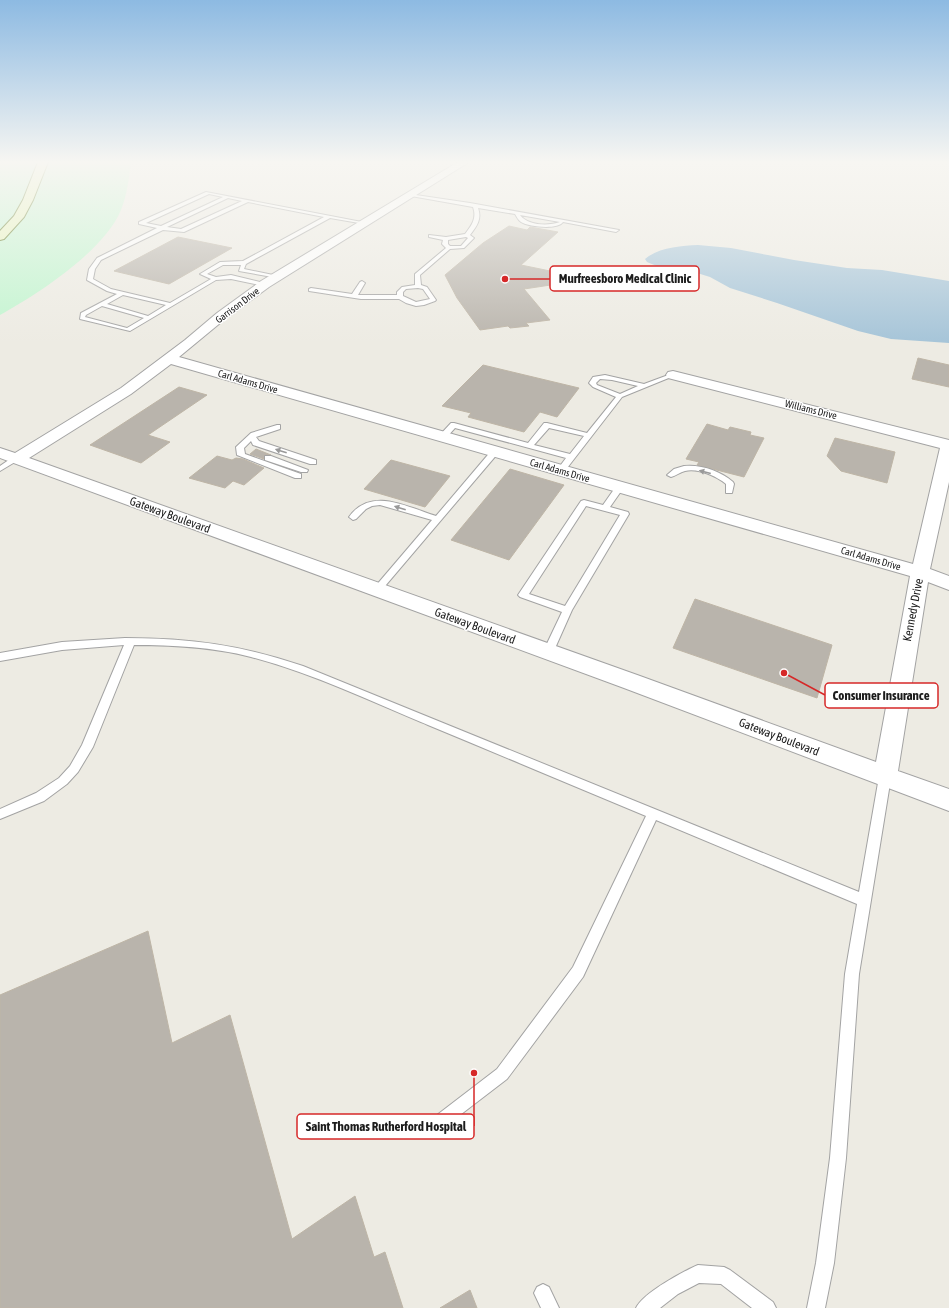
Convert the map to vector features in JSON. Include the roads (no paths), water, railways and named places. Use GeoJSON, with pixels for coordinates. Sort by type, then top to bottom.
{"type":"FeatureCollection","features":[{"type":"Feature","properties":{"kind":"main road"},"geometry":{"type":"LineString","coordinates":[[0,237],[13,223]]}},
{"type":"Feature","properties":{"kind":"street","name":"Garrison Drive"},"geometry":{"type":"LineString","coordinates":[[5,461],[126,391],[170,359],[221,316],[265,284],[365,223]]}},
{"type":"Feature","properties":{"kind":"street","name":"Carl Adams Drive"},"geometry":{"type":"LineString","coordinates":[[170,359],[920,572],[949,583]]}},
{"type":"Feature","properties":{"kind":"street","name":"Williams Drive"},"geometry":{"type":"LineString","coordinates":[[672,375],[949,445]]}},
{"type":"Feature","properties":{"kind":"street","name":"Kennedy Drive"},"geometry":{"type":"LineString","coordinates":[[885,777],[895,711],[920,572],[949,445]]}},
{"type":"Feature","properties":{"kind":"street","name":"Gateway Boulevard"},"geometry":{"type":"LineString","coordinates":[[5,461],[377,590],[949,800]]}},
{"type":"Feature","properties":{"kind":"lane"},"geometry":{"type":"LineString","coordinates":[[141,223],[182,231],[198,223]]}},
{"type":"Feature","properties":{"kind":"lane"},"geometry":{"type":"LineString","coordinates":[[172,223],[99,259],[92,269],[90,280],[109,290],[172,305]]}},
{"type":"Feature","properties":{"kind":"lane"},"geometry":{"type":"LineString","coordinates":[[215,279],[203,274],[222,262],[244,263],[316,223]]}},
{"type":"Feature","properties":{"kind":"lane"},"geometry":{"type":"LineString","coordinates":[[431,236],[446,239],[467,235],[476,223]]}},
{"type":"Feature","properties":{"kind":"lane"},"geometry":{"type":"LineString","coordinates":[[535,223],[559,225],[561,223]]}},
{"type":"Feature","properties":{"kind":"lane"},"geometry":{"type":"LineString","coordinates":[[576,223],[616,230]]}},
{"type":"Feature","properties":{"kind":"lane"},"geometry":{"type":"LineString","coordinates":[[418,286],[417,275],[449,248],[462,247],[471,238],[467,235]]}},
{"type":"Feature","properties":{"kind":"lane"},"geometry":{"type":"LineString","coordinates":[[446,239],[444,244],[449,248]]}},
{"type":"Feature","properties":{"kind":"lane"},"geometry":{"type":"LineString","coordinates":[[231,277],[241,270],[244,263]]}},
{"type":"Feature","properties":{"kind":"lane"},"geometry":{"type":"LineString","coordinates":[[241,270],[276,277]]}},
{"type":"Feature","properties":{"kind":"lane"},"geometry":{"type":"LineString","coordinates":[[122,293],[83,314],[82,318],[128,330],[215,279],[231,277],[265,284]]}},
{"type":"Feature","properties":{"kind":"lane"},"geometry":{"type":"LineString","coordinates":[[354,296],[362,283]]}},
{"type":"Feature","properties":{"kind":"lane"},"geometry":{"type":"LineString","coordinates":[[311,290],[354,296],[390,298],[400,297],[406,302],[416,305],[433,300],[425,288],[418,286],[404,288],[400,292],[400,297]]}},
{"type":"Feature","properties":{"kind":"lane"},"geometry":{"type":"LineString","coordinates":[[102,304],[150,318]]}},
{"type":"Feature","properties":{"kind":"lane"},"geometry":{"type":"LineString","coordinates":[[561,470],[620,396],[672,375]]}},
{"type":"Feature","properties":{"kind":"lane"},"geometry":{"type":"LineString","coordinates":[[620,396],[595,386],[592,383],[594,379],[597,376],[605,376],[644,386]]}},
{"type":"Feature","properties":{"kind":"lane"},"geometry":{"type":"LineString","coordinates":[[442,437],[454,425],[571,457]]}},
{"type":"Feature","properties":{"kind":"lane"},"geometry":{"type":"LineString","coordinates":[[529,446],[547,425],[588,435]]}},
{"type":"Feature","properties":{"kind":"lane"},"geometry":{"type":"LineString","coordinates":[[277,427],[249,439],[240,447],[241,455],[298,476]]}},
{"type":"Feature","properties":{"kind":"lane"},"geometry":{"type":"LineString","coordinates":[[249,439],[256,443],[313,462]]}},
{"type":"Feature","properties":{"kind":"lane"},"geometry":{"type":"LineString","coordinates":[[249,439],[248,451],[304,470]]}},
{"type":"Feature","properties":{"kind":"lane"},"geometry":{"type":"LineString","coordinates":[[377,590],[495,452]]}},
{"type":"Feature","properties":{"kind":"lane"},"geometry":{"type":"LineString","coordinates":[[671,475],[678,470],[690,468],[721,476],[730,484],[729,491]]}},
{"type":"Feature","properties":{"kind":"lane"},"geometry":{"type":"LineString","coordinates":[[605,508],[620,487]]}},
{"type":"Feature","properties":{"kind":"lane"},"geometry":{"type":"LineString","coordinates":[[354,517],[360,509],[367,504],[376,502],[385,503],[437,519]]}},
{"type":"Feature","properties":{"kind":"lane"},"geometry":{"type":"LineString","coordinates":[[548,652],[567,610],[625,514],[584,503],[523,595],[567,610]]}},
{"type":"Feature","properties":{"kind":"lane"},"geometry":{"type":"LineString","coordinates":[[0,657],[24,651],[131,641],[182,643],[206,646],[248,653],[292,665],[865,900]]}},
{"type":"Feature","properties":{"kind":"lane"},"geometry":{"type":"LineString","coordinates":[[0,814],[40,797],[63,781],[74,769],[87,747],[131,641]]}},
{"type":"Feature","properties":{"kind":"lane"},"geometry":{"type":"LineString","coordinates":[[816,1308],[825,1263],[838,1158],[852,974],[885,777]]}},
{"type":"Feature","properties":{"kind":"lane"},"geometry":{"type":"LineString","coordinates":[[442,1120],[502,1074],[578,972],[653,813]]}},
{"type":"Feature","properties":{"kind":"lane"},"geometry":{"type":"LineString","coordinates":[[645,1308],[672,1288],[698,1274],[724,1276],[768,1308]]}},
{"type":"Feature","properties":{"kind":"water"},"geometry":{"type":"Polygon","coordinates":[[[698,245],[731,248],[794,260],[847,268],[882,270],[949,281],[949,343],[891,339],[858,331],[730,288],[710,277],[681,268],[659,267],[647,262],[645,259],[663,250],[698,245]]]}},
{"type":"Feature","properties":{"kind":"place","name":"Murfreesboro Medical Clinic"},"geometry":{"type":"Point","coordinates":[505,279]}},
{"type":"Feature","properties":{"kind":"place","name":"Consumer Insurance"},"geometry":{"type":"Point","coordinates":[784,673]}},
{"type":"Feature","properties":{"kind":"place","name":"Saint Thomas Rutherford Hospital"},"geometry":{"type":"Point","coordinates":[474,1073]}}]}
